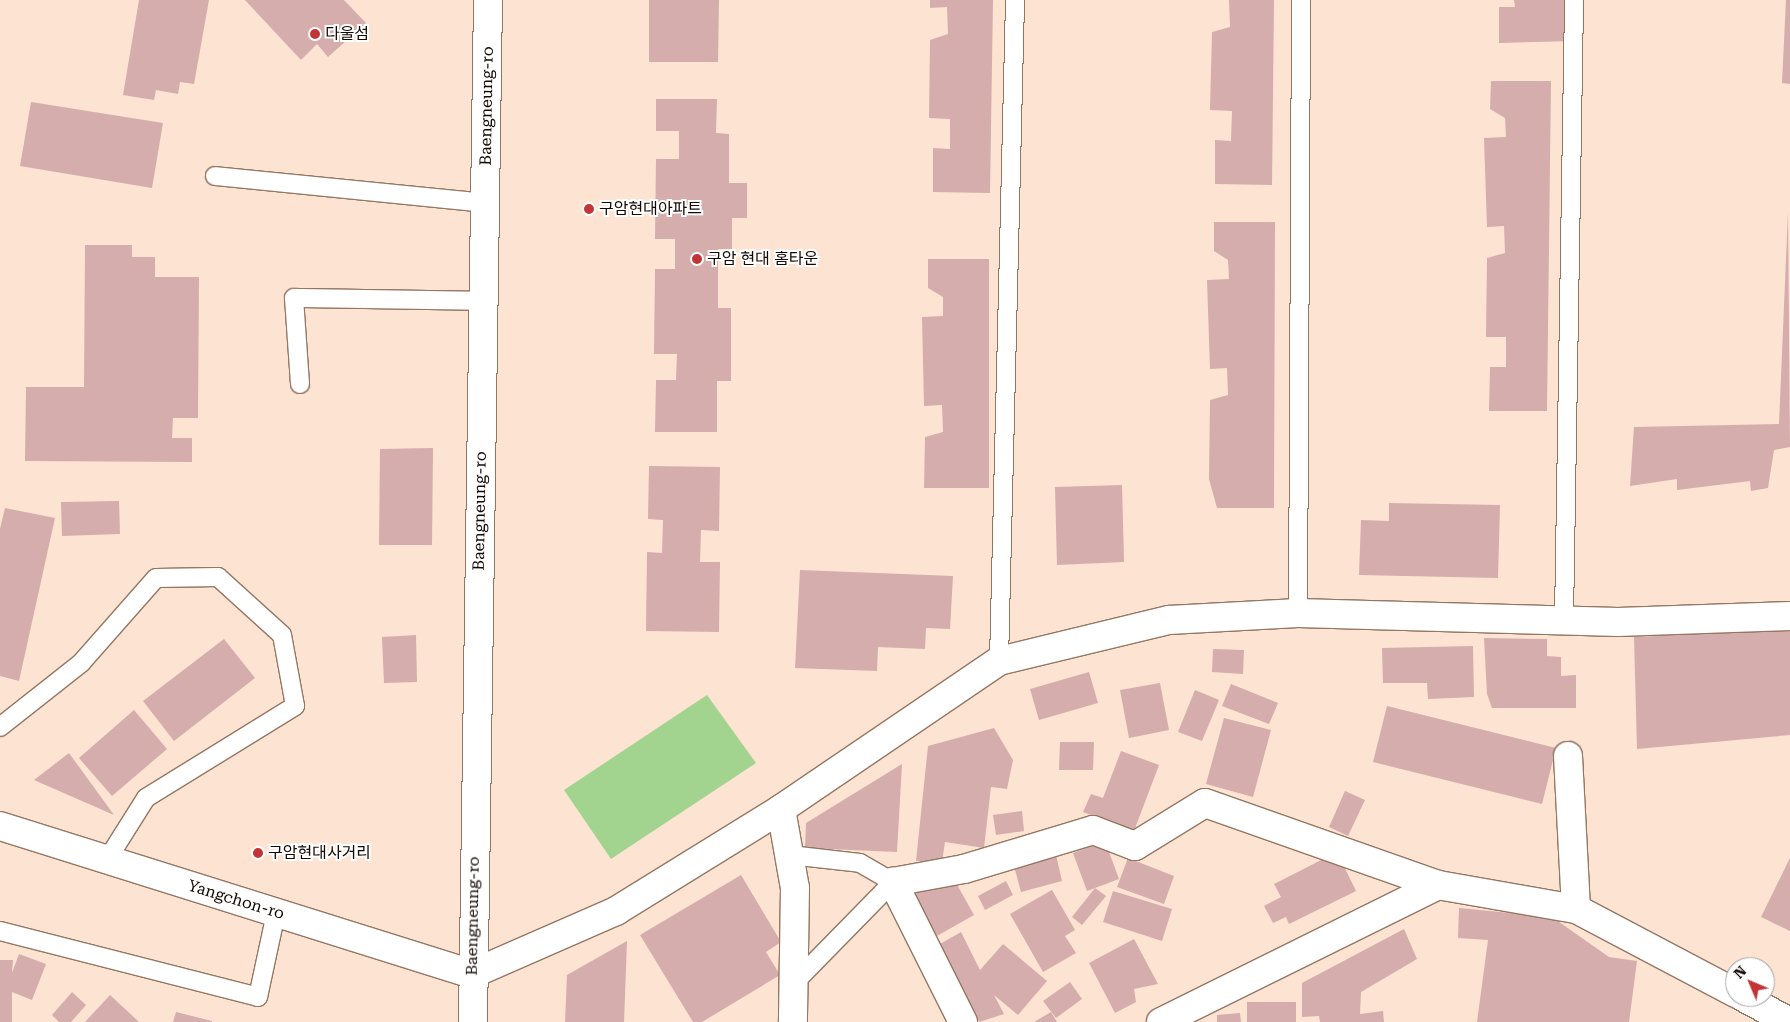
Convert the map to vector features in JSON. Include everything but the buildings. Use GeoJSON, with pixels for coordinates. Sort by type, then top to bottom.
{"type":"FeatureCollection","features":[{"type":"Feature","properties":{"kind":"street","name":"Baengneung-ro"},"geometry":{"type":"LineString","coordinates":[[473,1022],[472,974],[488,0]]}},
{"type":"Feature","properties":{"kind":"street"},"geometry":{"type":"LineString","coordinates":[[472,974],[616,911],[781,809],[1000,661],[1169,620],[1298,613],[1618,622],[1790,616]]}},
{"type":"Feature","properties":{"kind":"street"},"geometry":{"type":"LineString","coordinates":[[1568,756],[1576,909]]}},
{"type":"Feature","properties":{"kind":"street"},"geometry":{"type":"LineString","coordinates":[[963,1022],[893,882],[964,869],[1093,830],[1136,846],[1205,803],[1438,885],[1576,909],[1725,988]]}},
{"type":"Feature","properties":{"kind":"street"},"geometry":{"type":"LineString","coordinates":[[781,809],[795,888],[793,1022]]}},
{"type":"Feature","properties":{"kind":"street","name":"Yangchon-ro"},"geometry":{"type":"LineString","coordinates":[[0,826],[472,974]]}},
{"type":"Feature","properties":{"kind":"street"},"geometry":{"type":"LineString","coordinates":[[1161,1022],[1438,885]]}},
{"type":"Feature","properties":{"kind":"street"},"geometry":{"type":"LineString","coordinates":[[1762,1007],[1790,1022]]}},
{"type":"Feature","properties":{"kind":"lane"},"geometry":{"type":"LineString","coordinates":[[1000,661],[1015,0]]}},
{"type":"Feature","properties":{"kind":"lane"},"geometry":{"type":"LineString","coordinates":[[1298,613],[1301,0]]}},
{"type":"Feature","properties":{"kind":"lane"},"geometry":{"type":"LineString","coordinates":[[1564,619],[1574,0]]}},
{"type":"Feature","properties":{"kind":"lane"},"geometry":{"type":"LineString","coordinates":[[215,176],[485,203]]}},
{"type":"Feature","properties":{"kind":"lane"},"geometry":{"type":"LineString","coordinates":[[300,384],[294,298],[483,301]]}},
{"type":"Feature","properties":{"kind":"lane"},"geometry":{"type":"LineString","coordinates":[[0,727],[81,663],[156,578],[218,577],[282,635],[295,706],[146,798],[106,860]]}},
{"type":"Feature","properties":{"kind":"lane"},"geometry":{"type":"LineString","coordinates":[[790,855],[860,863],[893,882],[794,983]]}},
{"type":"Feature","properties":{"kind":"lane"},"geometry":{"type":"LineString","coordinates":[[0,931],[258,996],[276,913]]}},
{"type":"Feature","properties":{"kind":"green space"},"geometry":{"type":"Polygon","coordinates":[[[707,695],[756,763],[611,859],[564,790],[707,695]]]}},
{"type":"Feature","properties":{"kind":"place","name":"다울섬"},"geometry":{"type":"Point","coordinates":[315,34]}},
{"type":"Feature","properties":{"kind":"place","name":"구암현대아파트"},"geometry":{"type":"Point","coordinates":[589,209]}},
{"type":"Feature","properties":{"kind":"place","name":"구암 현대 홈타운"},"geometry":{"type":"Point","coordinates":[697,259]}},
{"type":"Feature","properties":{"kind":"place","name":"구암현대사거리"},"geometry":{"type":"Point","coordinates":[258,853]}}]}
